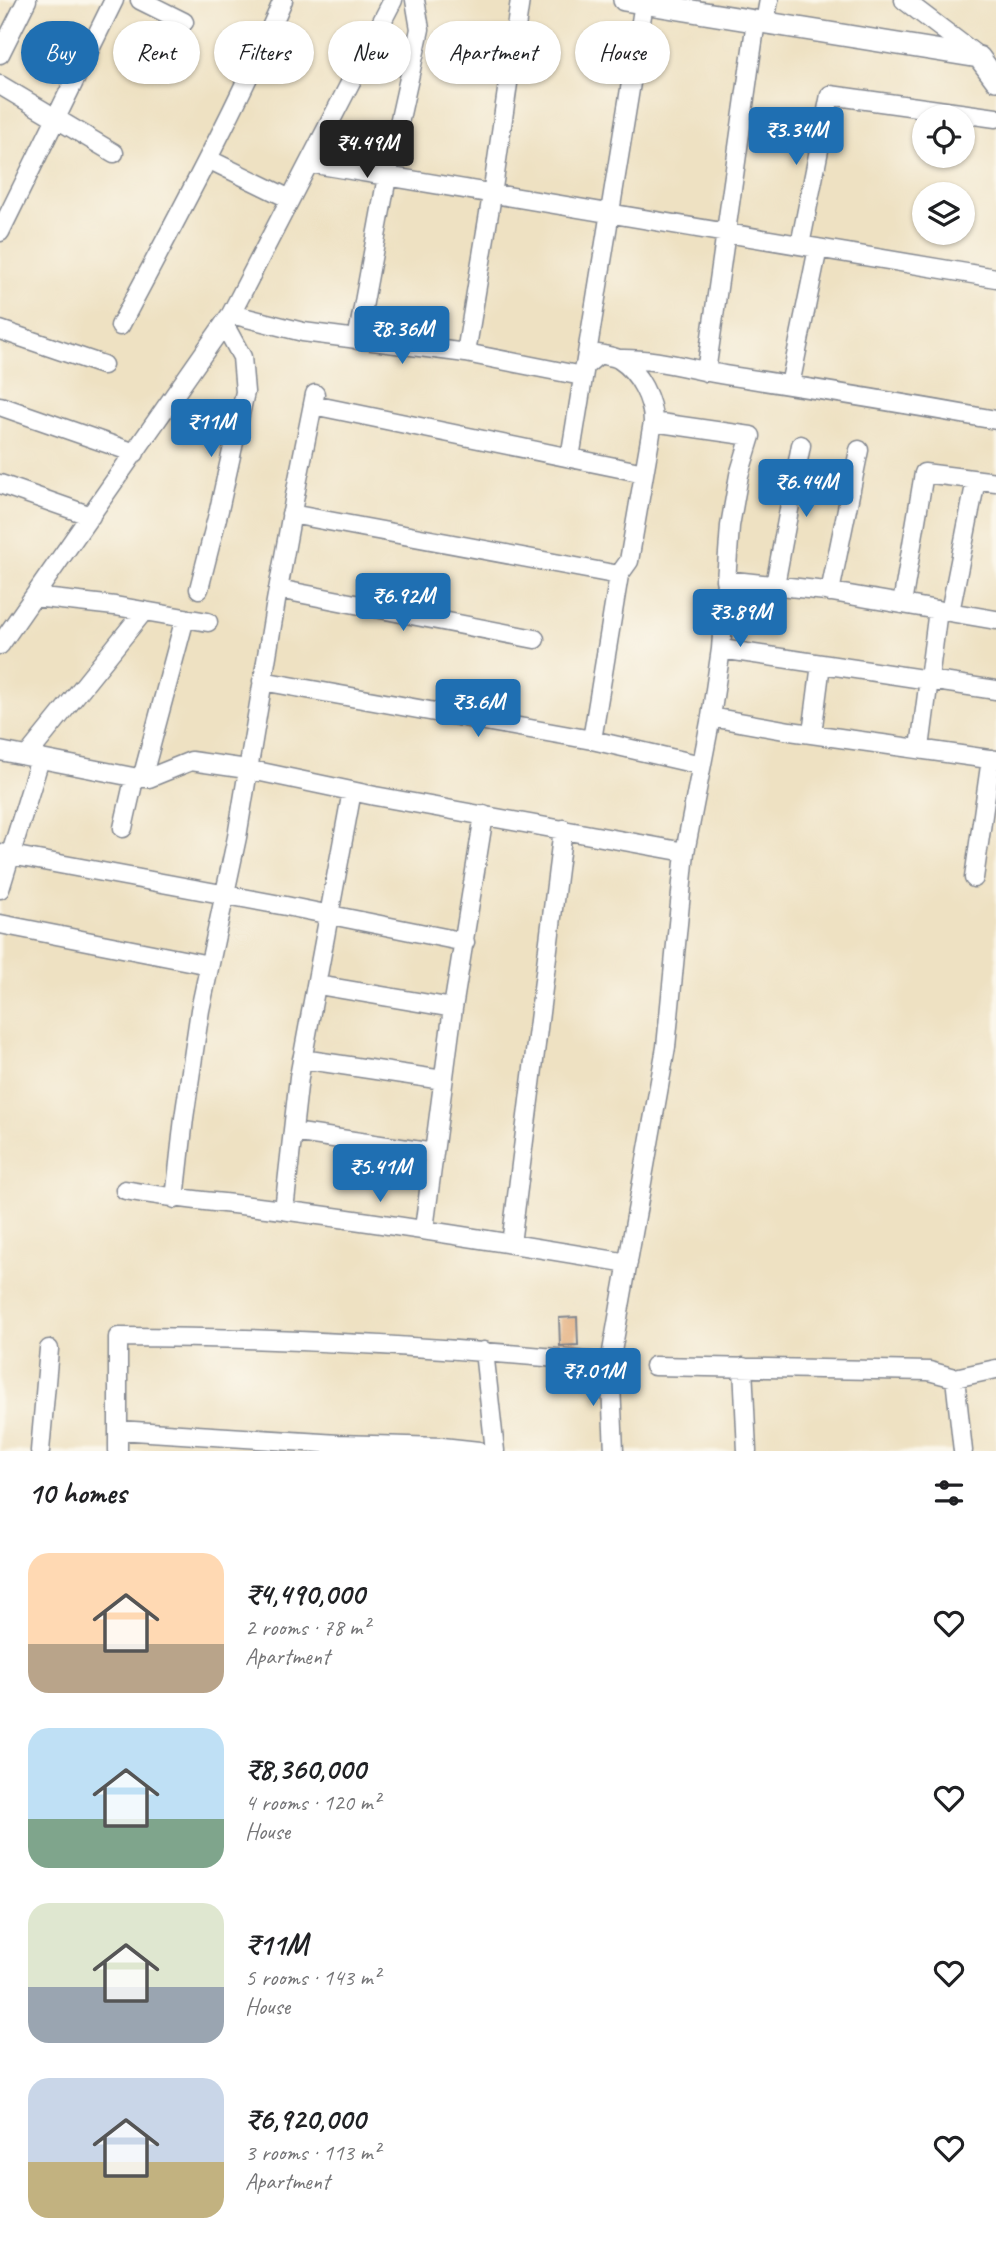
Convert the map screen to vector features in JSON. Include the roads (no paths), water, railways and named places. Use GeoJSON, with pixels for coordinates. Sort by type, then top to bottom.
{"type":"FeatureCollection","features":[{"type":"Feature","properties":{"kind":"main road"},"geometry":{"type":"LineString","coordinates":[[643,2],[979,57],[996,80]]}},
{"type":"Feature","properties":{"kind":"street"},"geometry":{"type":"LineString","coordinates":[[0,54],[27,0]]}},
{"type":"Feature","properties":{"kind":"street"},"geometry":{"type":"LineString","coordinates":[[0,232],[114,0]]}},
{"type":"Feature","properties":{"kind":"street"},"geometry":{"type":"LineString","coordinates":[[140,0],[182,21]]}},
{"type":"Feature","properties":{"kind":"street"},"geometry":{"type":"LineString","coordinates":[[120,326],[208,159],[283,0]]}},
{"type":"Feature","properties":{"kind":"street"},"geometry":{"type":"LineString","coordinates":[[0,644],[228,319],[393,0]]}},
{"type":"Feature","properties":{"kind":"street"},"geometry":{"type":"LineString","coordinates":[[357,340],[387,177],[420,29],[415,0]]}},
{"type":"Feature","properties":{"kind":"street"},"geometry":{"type":"LineString","coordinates":[[466,353],[520,0]]}},
{"type":"Feature","properties":{"kind":"street"},"geometry":{"type":"LineString","coordinates":[[706,372],[760,22],[769,0]]}},
{"type":"Feature","properties":{"kind":"street"},"geometry":{"type":"LineString","coordinates":[[904,0],[924,7],[979,57]]}},
{"type":"Feature","properties":{"kind":"street"},"geometry":{"type":"LineString","coordinates":[[570,458],[643,2]]}},
{"type":"Feature","properties":{"kind":"street"},"geometry":{"type":"LineString","coordinates":[[0,85],[114,153]]}},
{"type":"Feature","properties":{"kind":"street"},"geometry":{"type":"LineString","coordinates":[[790,385],[830,95],[996,118]]}},
{"type":"Feature","properties":{"kind":"street"},"geometry":{"type":"LineString","coordinates":[[208,159],[290,199]]}},
{"type":"Feature","properties":{"kind":"street"},"geometry":{"type":"LineString","coordinates":[[309,163],[996,278]]}},
{"type":"Feature","properties":{"kind":"street"},"geometry":{"type":"LineString","coordinates":[[228,319],[583,372]]}},
{"type":"Feature","properties":{"kind":"street"},"geometry":{"type":"LineString","coordinates":[[199,589],[245,392],[242,357],[228,319]]}},
{"type":"Feature","properties":{"kind":"street"},"geometry":{"type":"LineString","coordinates":[[0,330],[103,365]]}},
{"type":"Feature","properties":{"kind":"street"},"geometry":{"type":"LineString","coordinates":[[583,372],[599,355],[619,359],[640,358],[706,372],[996,420]]}},
{"type":"Feature","properties":{"kind":"street"},"geometry":{"type":"LineString","coordinates":[[592,740],[619,575],[629,561],[653,422],[653,413],[641,381],[619,359]]}},
{"type":"Feature","properties":{"kind":"street"},"geometry":{"type":"LineString","coordinates":[[175,1199],[200,1010],[237,837],[291,514],[314,400],[643,473]]}},
{"type":"Feature","properties":{"kind":"street"},"geometry":{"type":"LineString","coordinates":[[0,406],[135,453]]}},
{"type":"Feature","properties":{"kind":"street"},"geometry":{"type":"LineString","coordinates":[[614,1451],[610,1363],[666,1047],[685,852],[721,649],[730,526],[739,475],[751,436],[653,422]]}},
{"type":"Feature","properties":{"kind":"street"},"geometry":{"type":"LineString","coordinates":[[775,585],[801,445]]}},
{"type":"Feature","properties":{"kind":"street"},"geometry":{"type":"LineString","coordinates":[[830,592],[859,450]]}},
{"type":"Feature","properties":{"kind":"street"},"geometry":{"type":"LineString","coordinates":[[902,604],[924,472],[996,482]]}},
{"type":"Feature","properties":{"kind":"street"},"geometry":{"type":"LineString","coordinates":[[920,748],[928,680],[976,480]]}},
{"type":"Feature","properties":{"kind":"street"},"geometry":{"type":"LineString","coordinates":[[0,484],[91,516]]}},
{"type":"Feature","properties":{"kind":"street"},"geometry":{"type":"LineString","coordinates":[[291,514],[619,575]]}},
{"type":"Feature","properties":{"kind":"street"},"geometry":{"type":"LineString","coordinates":[[725,580],[830,592],[996,620]]}},
{"type":"Feature","properties":{"kind":"street"},"geometry":{"type":"LineString","coordinates":[[278,589],[535,639]]}},
{"type":"Feature","properties":{"kind":"street"},"geometry":{"type":"LineString","coordinates":[[34,597],[208,622]]}},
{"type":"Feature","properties":{"kind":"street"},"geometry":{"type":"LineString","coordinates":[[0,889],[6,854],[33,758],[144,611]]}},
{"type":"Feature","properties":{"kind":"street"},"geometry":{"type":"LineString","coordinates":[[123,828],[133,784],[144,771],[185,618]]}},
{"type":"Feature","properties":{"kind":"street"},"geometry":{"type":"LineString","coordinates":[[721,649],[996,690]]}},
{"type":"Feature","properties":{"kind":"street"},"geometry":{"type":"LineString","coordinates":[[812,734],[821,664]]}},
{"type":"Feature","properties":{"kind":"street"},"geometry":{"type":"LineString","coordinates":[[262,681],[592,740],[701,765]]}},
{"type":"Feature","properties":{"kind":"street"},"geometry":{"type":"LineString","coordinates":[[711,717],[994,759],[974,878]]}},
{"type":"Feature","properties":{"kind":"street"},"geometry":{"type":"LineString","coordinates":[[0,751],[138,778],[149,778],[191,761],[247,769],[685,852]]}},
{"type":"Feature","properties":{"kind":"street"},"geometry":{"type":"LineString","coordinates":[[284,1210],[302,1059],[352,791]]}},
{"type":"Feature","properties":{"kind":"street"},"geometry":{"type":"LineString","coordinates":[[424,1229],[453,1008],[484,815]]}},
{"type":"Feature","properties":{"kind":"street"},"geometry":{"type":"LineString","coordinates":[[511,1244],[563,830]]}},
{"type":"Feature","properties":{"kind":"street"},"geometry":{"type":"LineString","coordinates":[[6,854],[465,942]]}},
{"type":"Feature","properties":{"kind":"street"},"geometry":{"type":"LineString","coordinates":[[0,924],[209,965]]}},
{"type":"Feature","properties":{"kind":"street"},"geometry":{"type":"LineString","coordinates":[[317,985],[453,1008]]}},
{"type":"Feature","properties":{"kind":"street"},"geometry":{"type":"LineString","coordinates":[[302,1059],[443,1080]]}},
{"type":"Feature","properties":{"kind":"street"},"geometry":{"type":"LineString","coordinates":[[293,1132],[434,1153]]}},
{"type":"Feature","properties":{"kind":"street"},"geometry":{"type":"LineString","coordinates":[[125,1190],[175,1199],[284,1210],[424,1229],[628,1263]]}},
{"type":"Feature","properties":{"kind":"street"},"geometry":{"type":"LineString","coordinates":[[118,1451],[118,1337],[317,1340],[610,1363]]}},
{"type":"Feature","properties":{"kind":"street"},"geometry":{"type":"LineString","coordinates":[[40,1451],[49,1349]]}},
{"type":"Feature","properties":{"kind":"street"},"geometry":{"type":"LineString","coordinates":[[484,1352],[495,1451]]}},
{"type":"Feature","properties":{"kind":"street"},"geometry":{"type":"LineString","coordinates":[[654,1366],[929,1371],[955,1378],[996,1369]]}},
{"type":"Feature","properties":{"kind":"street"},"geometry":{"type":"LineString","coordinates":[[743,1367],[747,1451]]}},
{"type":"Feature","properties":{"kind":"street"},"geometry":{"type":"LineString","coordinates":[[955,1378],[963,1451]]}},
{"type":"Feature","properties":{"kind":"street"},"geometry":{"type":"LineString","coordinates":[[118,1430],[338,1448],[479,1451]]}}]}
